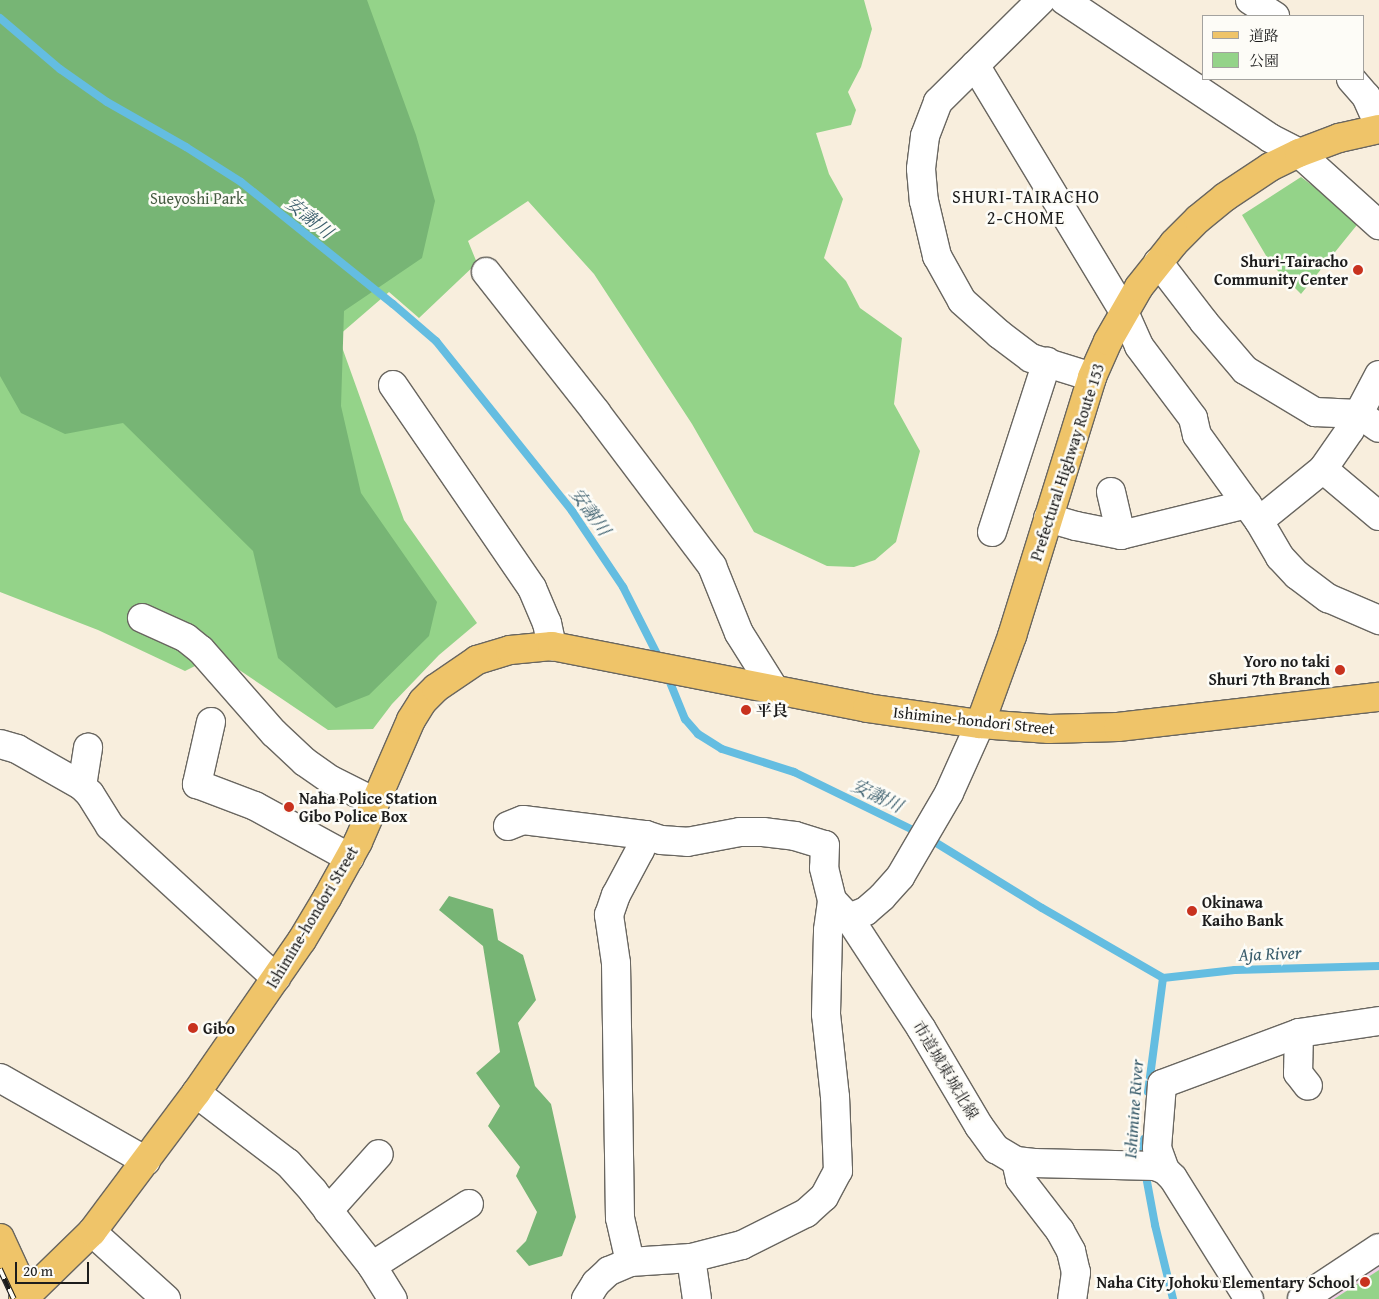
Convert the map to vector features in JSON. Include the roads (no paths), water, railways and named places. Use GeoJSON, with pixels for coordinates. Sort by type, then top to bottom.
{"type":"FeatureCollection","features":[{"type":"Feature","properties":{"kind":"main road","name":"Prefectural Highway Route 153"},"geometry":{"type":"LineString","coordinates":[[980,724],[1004,662],[1092,377],[1124,312],[1158,262],[1198,219],[1225,196],[1270,167],[1299,154],[1339,138],[1379,129]]}},
{"type":"Feature","properties":{"kind":"main road","name":"Ishimine-hondori Street"},"geometry":{"type":"LineString","coordinates":[[26,1298],[92,1232],[196,1093],[302,940],[350,858],[411,720],[423,701],[436,688],[462,668],[493,654],[528,647],[552,646],[776,692],[866,708],[980,724],[1049,729],[1118,727],[1379,697]]}},
{"type":"Feature","properties":{"kind":"main road"},"geometry":{"type":"LineString","coordinates":[[0,1238],[26,1298]]}},
{"type":"Feature","properties":{"kind":"street"},"geometry":{"type":"LineString","coordinates":[[1041,0],[938,102],[925,136],[920,169],[924,201],[937,256],[962,301],[999,334],[1031,358],[1092,377]]}},
{"type":"Feature","properties":{"kind":"street"},"geometry":{"type":"LineString","coordinates":[[1064,0],[1277,142],[1299,154],[1379,225]]}},
{"type":"Feature","properties":{"kind":"street"},"geometry":{"type":"LineString","coordinates":[[1250,0],[1273,15]]}},
{"type":"Feature","properties":{"kind":"street"},"geometry":{"type":"LineString","coordinates":[[975,64],[1124,312],[1139,346],[1194,418],[1197,435],[1253,513],[1280,557],[1297,575],[1328,598],[1379,620]]}},
{"type":"Feature","properties":{"kind":"street"},"geometry":{"type":"LineString","coordinates":[[1351,80],[1366,96],[1379,125]]}},
{"type":"Feature","properties":{"kind":"street"},"geometry":{"type":"LineString","coordinates":[[1158,262],[1204,322],[1245,370],[1315,412],[1369,421]]}},
{"type":"Feature","properties":{"kind":"street"},"geometry":{"type":"LineString","coordinates":[[486,272],[596,412],[712,566],[739,633],[776,692]]}},
{"type":"Feature","properties":{"kind":"street"},"geometry":{"type":"LineString","coordinates":[[992,532],[1048,362]]}},
{"type":"Feature","properties":{"kind":"street"},"geometry":{"type":"LineString","coordinates":[[1048,518],[1121,535],[1253,513],[1323,469],[1369,421],[1379,375]]}},
{"type":"Feature","properties":{"kind":"street"},"geometry":{"type":"LineString","coordinates":[[393,385],[532,588],[547,623],[552,646]]}},
{"type":"Feature","properties":{"kind":"street"},"geometry":{"type":"LineString","coordinates":[[1323,469],[1379,516]]}},
{"type":"Feature","properties":{"kind":"street"},"geometry":{"type":"LineString","coordinates":[[1111,492],[1121,535]]}},
{"type":"Feature","properties":{"kind":"street"},"geometry":{"type":"LineString","coordinates":[[142,618],[186,638],[201,650],[274,733],[305,762],[331,780],[375,802]]}},
{"type":"Feature","properties":{"kind":"street"},"geometry":{"type":"LineString","coordinates":[[210,722],[198,784],[255,806],[350,858]]}},
{"type":"Feature","properties":{"kind":"street"},"geometry":{"type":"LineString","coordinates":[[841,909],[866,911],[900,877],[960,773],[980,724]]}},
{"type":"Feature","properties":{"kind":"street"},"geometry":{"type":"LineString","coordinates":[[0,744],[17,749],[82,786],[90,794],[110,826],[276,978]]}},
{"type":"Feature","properties":{"kind":"street"},"geometry":{"type":"LineString","coordinates":[[82,786],[88,747]]}},
{"type":"Feature","properties":{"kind":"street"},"geometry":{"type":"LineString","coordinates":[[508,826],[523,820],[687,842],[740,832],[763,832],[794,836],[825,845],[824,868],[841,909]]}},
{"type":"Feature","properties":{"kind":"street"},"geometry":{"type":"LineString","coordinates":[[630,1262],[620,1218],[616,963],[609,915],[616,895],[646,835]]}},
{"type":"Feature","properties":{"kind":"street"},"geometry":{"type":"LineString","coordinates":[[586,1299],[596,1283],[609,1271],[630,1262],[690,1258],[742,1245],[806,1213],[824,1196],[838,1171],[835,1097],[826,1014],[828,930],[841,909]]}},
{"type":"Feature","properties":{"kind":"street","name":"市道城東城北線"},"geometry":{"type":"LineString","coordinates":[[841,909],[921,1028],[979,1126],[996,1149],[1016,1161],[1160,1168]]}},
{"type":"Feature","properties":{"kind":"street"},"geometry":{"type":"LineString","coordinates":[[1249,1299],[1173,1178],[1160,1168],[1157,1148],[1162,1084],[1299,1033],[1379,1021]]}},
{"type":"Feature","properties":{"kind":"street"},"geometry":{"type":"LineString","coordinates":[[1299,1033],[1298,1073],[1308,1086]]}},
{"type":"Feature","properties":{"kind":"street"},"geometry":{"type":"LineString","coordinates":[[0,1078],[146,1161]]}},
{"type":"Feature","properties":{"kind":"street"},"geometry":{"type":"LineString","coordinates":[[196,1093],[288,1163],[372,1266],[393,1299]]}},
{"type":"Feature","properties":{"kind":"street"},"geometry":{"type":"LineString","coordinates":[[328,1211],[379,1154]]}},
{"type":"Feature","properties":{"kind":"street"},"geometry":{"type":"LineString","coordinates":[[1016,1161],[1020,1179],[1060,1231],[1071,1251],[1076,1272],[1072,1299]]}},
{"type":"Feature","properties":{"kind":"street"},"geometry":{"type":"LineString","coordinates":[[372,1266],[469,1204]]}},
{"type":"Feature","properties":{"kind":"street"},"geometry":{"type":"LineString","coordinates":[[92,1232],[166,1299]]}},
{"type":"Feature","properties":{"kind":"street"},"geometry":{"type":"LineString","coordinates":[[1302,1299],[1379,1248]]}},
{"type":"Feature","properties":{"kind":"street"},"geometry":{"type":"LineString","coordinates":[[690,1258],[697,1299]]}},
{"type":"Feature","properties":{"kind":"waterway","name":"安謝川"},"geometry":{"type":"LineString","coordinates":[[0,18],[60,69],[107,102],[186,147],[241,182],[393,304],[436,341],[572,511],[623,587],[661,662]]}},
{"type":"Feature","properties":{"kind":"waterway","name":"安謝川"},"geometry":{"type":"LineString","coordinates":[[667,675],[685,719],[698,734],[722,749],[794,772],[925,836],[1042,908],[1163,978],[1235,970],[1379,966]]}},
{"type":"Feature","properties":{"kind":"waterway","name":"Ishimine River"},"geometry":{"type":"LineString","coordinates":[[1148,1092],[1163,978]]}},
{"type":"Feature","properties":{"kind":"waterway","name":"Ishimine River"},"geometry":{"type":"LineString","coordinates":[[1144,1139],[1143,1160],[1155,1225],[1173,1299]]}},
{"type":"Feature","properties":{"kind":"railway"},"geometry":{"type":"LineString","coordinates":[[0,1269],[14,1299]]}},
{"type":"Feature","properties":{"kind":"place","name":"Shuri-Tairacho Community Center"},"geometry":{"type":"Point","coordinates":[1358,270]}},
{"type":"Feature","properties":{"kind":"place","name":"Yoro no taki Shuri 7th Branch"},"geometry":{"type":"Point","coordinates":[1340,670]}},
{"type":"Feature","properties":{"kind":"place","name":"平良"},"geometry":{"type":"Point","coordinates":[746,710]}},
{"type":"Feature","properties":{"kind":"place","name":"Naha Police Station Gibo Police Box"},"geometry":{"type":"Point","coordinates":[289,807]}},
{"type":"Feature","properties":{"kind":"place","name":"Okinawa Kaiho Bank"},"geometry":{"type":"Point","coordinates":[1192,911]}},
{"type":"Feature","properties":{"kind":"place","name":"Gibo"},"geometry":{"type":"Point","coordinates":[193,1028]}},
{"type":"Feature","properties":{"kind":"place","name":"Naha City Johoku Elementary School"},"geometry":{"type":"Point","coordinates":[1365,1282]}},
{"type":"Feature","properties":{"kind":"district","name":"SHURI-TAIRACHO 2-CHOME"},"geometry":{"type":"Point","coordinates":[1026,208]}},
{"type":"Feature","properties":{"kind":"park label","name":"Sueyoshi Park"},"geometry":{"type":"Point","coordinates":[197,198]}},
{"type":"Feature","properties":{"kind":"water label","name":"Aja River"},"geometry":{"type":"Point","coordinates":[1270,954]}}]}
